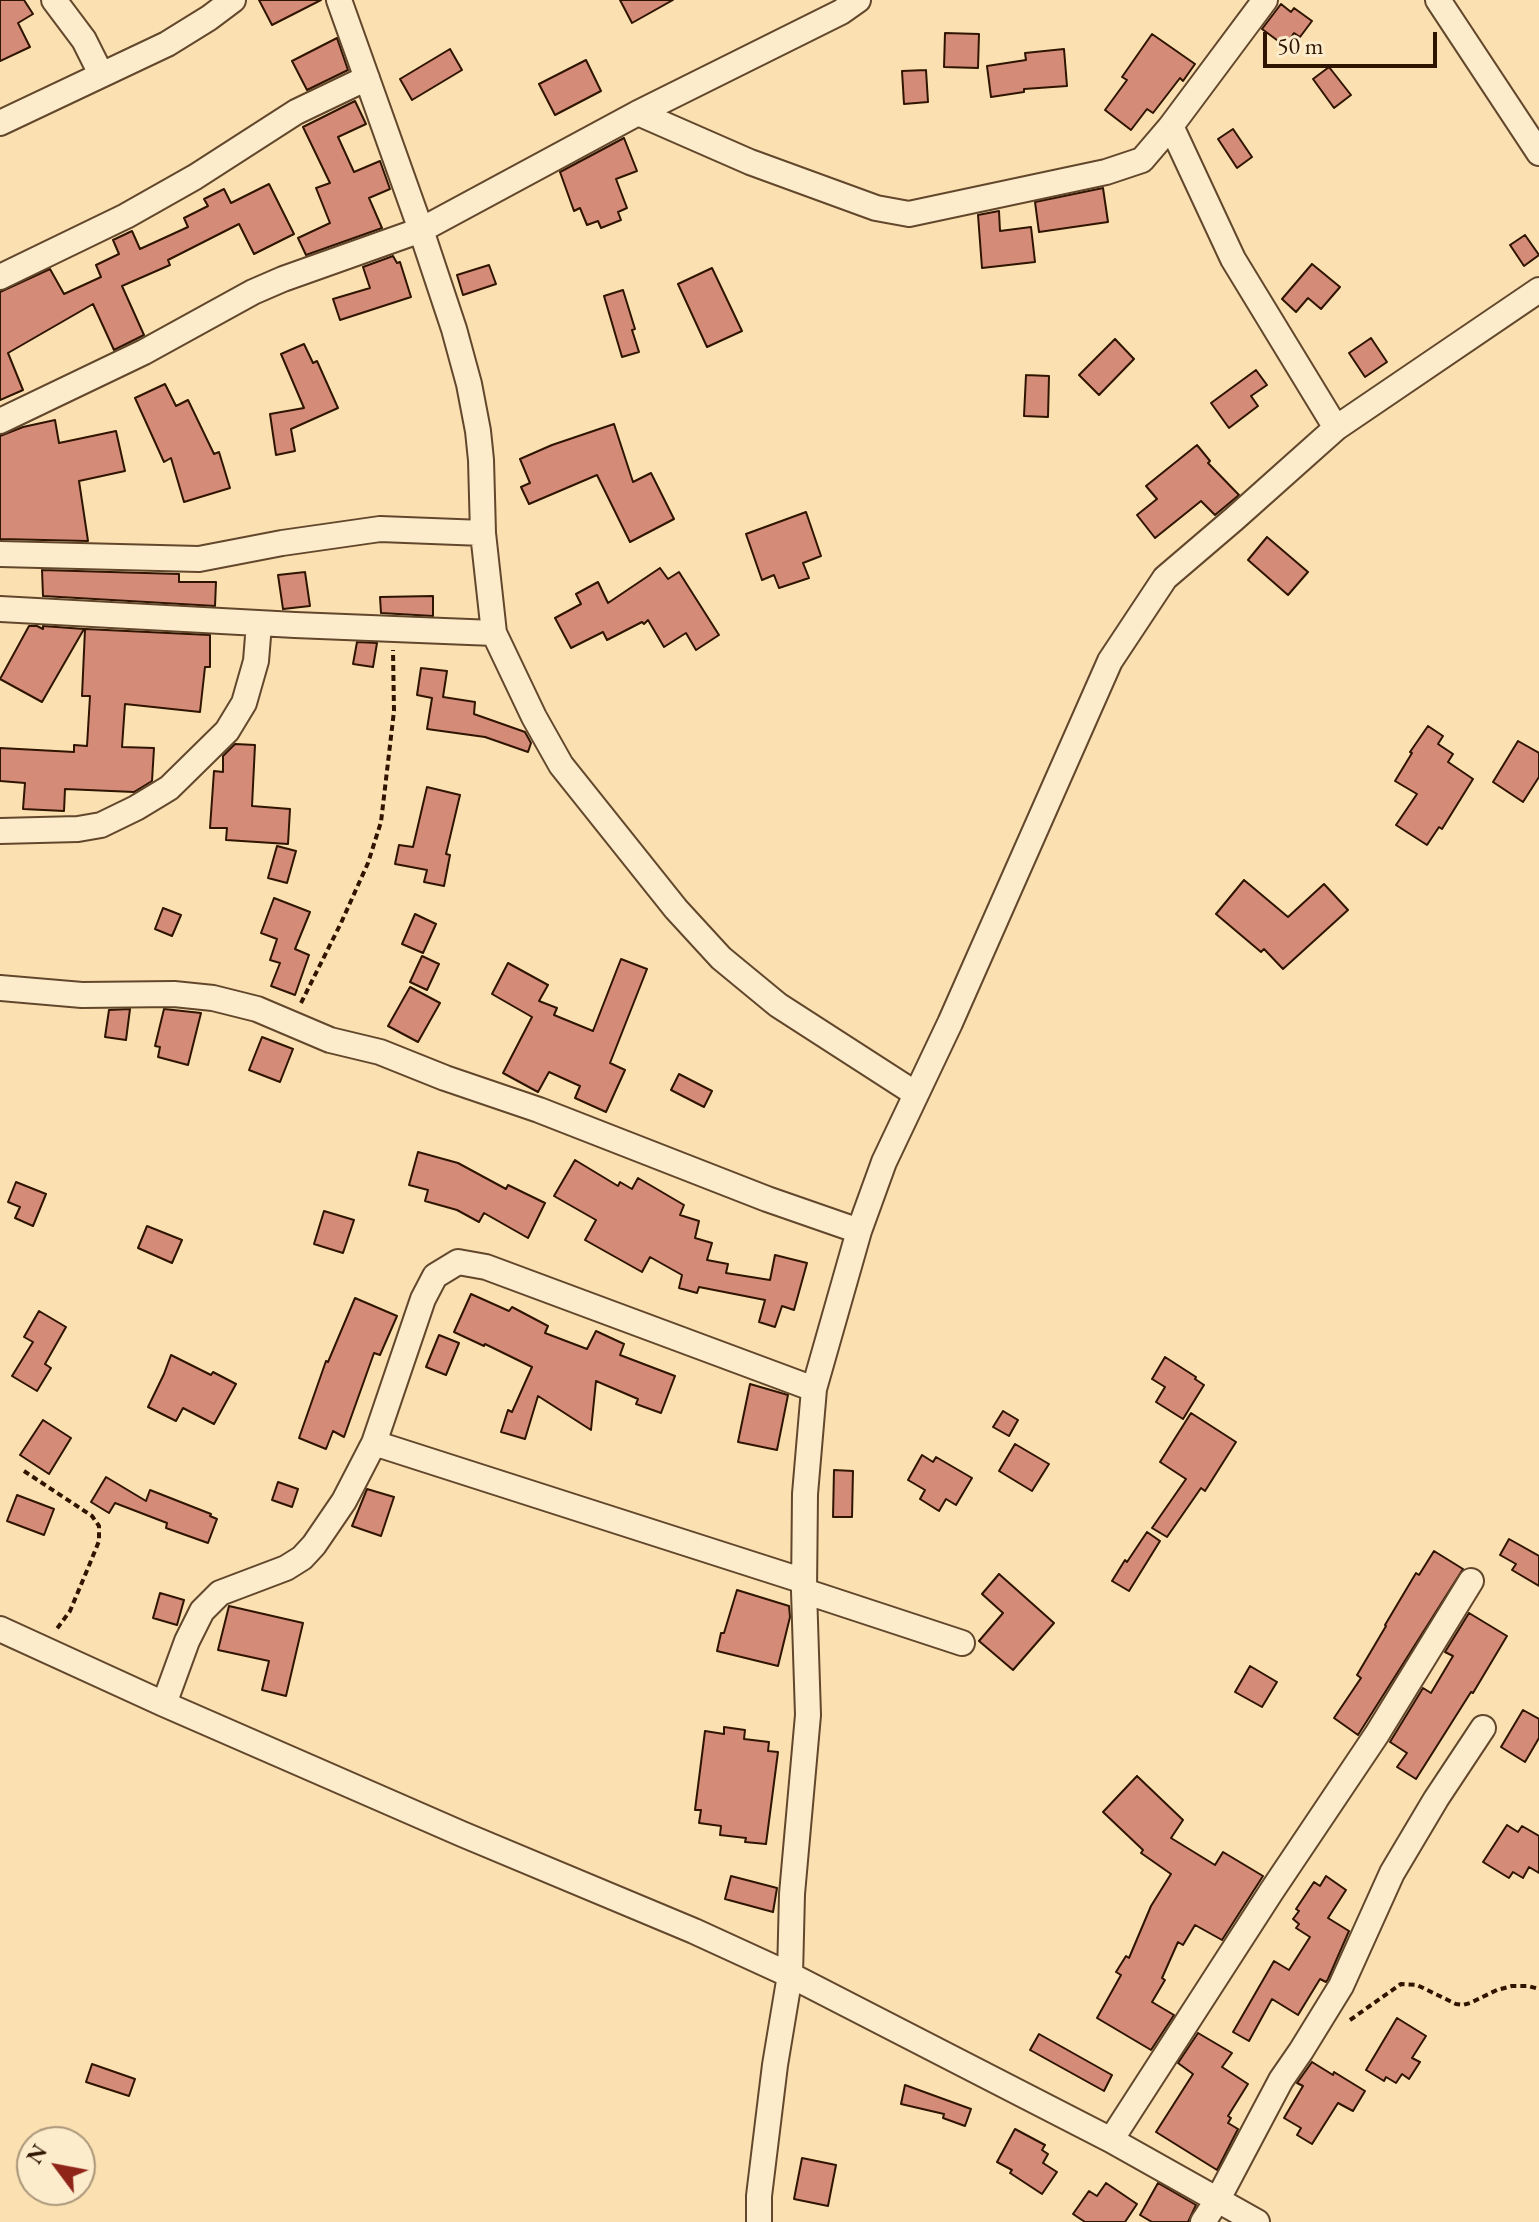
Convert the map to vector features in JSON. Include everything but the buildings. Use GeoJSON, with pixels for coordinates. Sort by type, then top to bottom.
{"type":"FeatureCollection","features":[{"type":"Feature","properties":{"kind":"street"},"geometry":{"type":"LineString","coordinates":[[54,0],[84,40],[101,74]]}},
{"type":"Feature","properties":{"kind":"street"},"geometry":{"type":"LineString","coordinates":[[0,123],[167,44],[233,0]]}},
{"type":"Feature","properties":{"kind":"street"},"geometry":{"type":"LineString","coordinates":[[339,0],[421,230],[469,384],[481,460],[483,533],[494,633],[534,717],[561,765],[676,909],[721,958],[778,1005],[916,1094]]}},
{"type":"Feature","properties":{"kind":"street"},"geometry":{"type":"LineString","coordinates":[[0,421],[144,352],[253,292],[421,230],[638,113],[841,12],[858,0]]}},
{"type":"Feature","properties":{"kind":"street"},"geometry":{"type":"LineString","coordinates":[[638,113],[750,162],[876,208],[909,214],[1106,172],[1142,160],[1265,0]]}},
{"type":"Feature","properties":{"kind":"street"},"geometry":{"type":"LineString","coordinates":[[1438,0],[1539,153]]}},
{"type":"Feature","properties":{"kind":"street"},"geometry":{"type":"LineString","coordinates":[[0,277],[126,216],[195,177],[296,112],[367,78]]}},
{"type":"Feature","properties":{"kind":"street"},"geometry":{"type":"LineString","coordinates":[[1171,126],[1233,259],[1336,428]]}},
{"type":"Feature","properties":{"kind":"street"},"geometry":{"type":"LineString","coordinates":[[759,2222],[759,2196],[775,2065],[790,1975],[792,1894],[808,1715],[805,1494],[814,1389],[859,1231],[884,1162],[950,1023],[1110,661],[1165,578],[1336,428],[1539,290]]}},
{"type":"Feature","properties":{"kind":"street"},"geometry":{"type":"LineString","coordinates":[[0,554],[199,559],[380,529],[483,533]]}},
{"type":"Feature","properties":{"kind":"street"},"geometry":{"type":"LineString","coordinates":[[0,609],[259,624],[494,633]]}},
{"type":"Feature","properties":{"kind":"street"},"geometry":{"type":"LineString","coordinates":[[0,831],[78,829],[101,825],[169,788],[227,731],[244,703],[256,661],[259,624]]}},
{"type":"Feature","properties":{"kind":"street"},"geometry":{"type":"LineString","coordinates":[[0,988],[82,995],[174,994],[213,998],[257,1009],[330,1040],[380,1052],[859,1231]]}},
{"type":"Feature","properties":{"kind":"street"},"geometry":{"type":"LineString","coordinates":[[164,1704],[187,1641],[202,1611],[220,1593],[286,1568],[302,1558],[344,1501],[374,1443],[423,1299],[435,1276],[458,1262],[486,1267],[814,1389]]}},
{"type":"Feature","properties":{"kind":"street"},"geometry":{"type":"LineString","coordinates":[[374,1443],[804,1586],[962,1643]]}},
{"type":"Feature","properties":{"kind":"street"},"geometry":{"type":"LineString","coordinates":[[1111,2140],[1377,1734],[1471,1581]]}},
{"type":"Feature","properties":{"kind":"street"},"geometry":{"type":"LineString","coordinates":[[0,1629],[164,1704],[790,1975],[1111,2140],[1257,2222]]}},
{"type":"Feature","properties":{"kind":"street"},"geometry":{"type":"LineString","coordinates":[[1203,2222],[1281,2080],[1341,1986],[1392,1873],[1483,1728]]}},
{"type":"Feature","properties":{"kind":"path"},"geometry":{"type":"LineString","coordinates":[[291,1023],[368,863],[381,822],[394,711],[393,629]]}},
{"type":"Feature","properties":{"kind":"path"},"geometry":{"type":"LineString","coordinates":[[24,1471],[92,1516],[99,1526],[99,1541],[70,1611],[44,1649]]}},
{"type":"Feature","properties":{"kind":"path"},"geometry":{"type":"LineString","coordinates":[[1341,2027],[1401,1984],[1417,1985],[1463,2005],[1512,1986],[1539,1989]]}}]}
